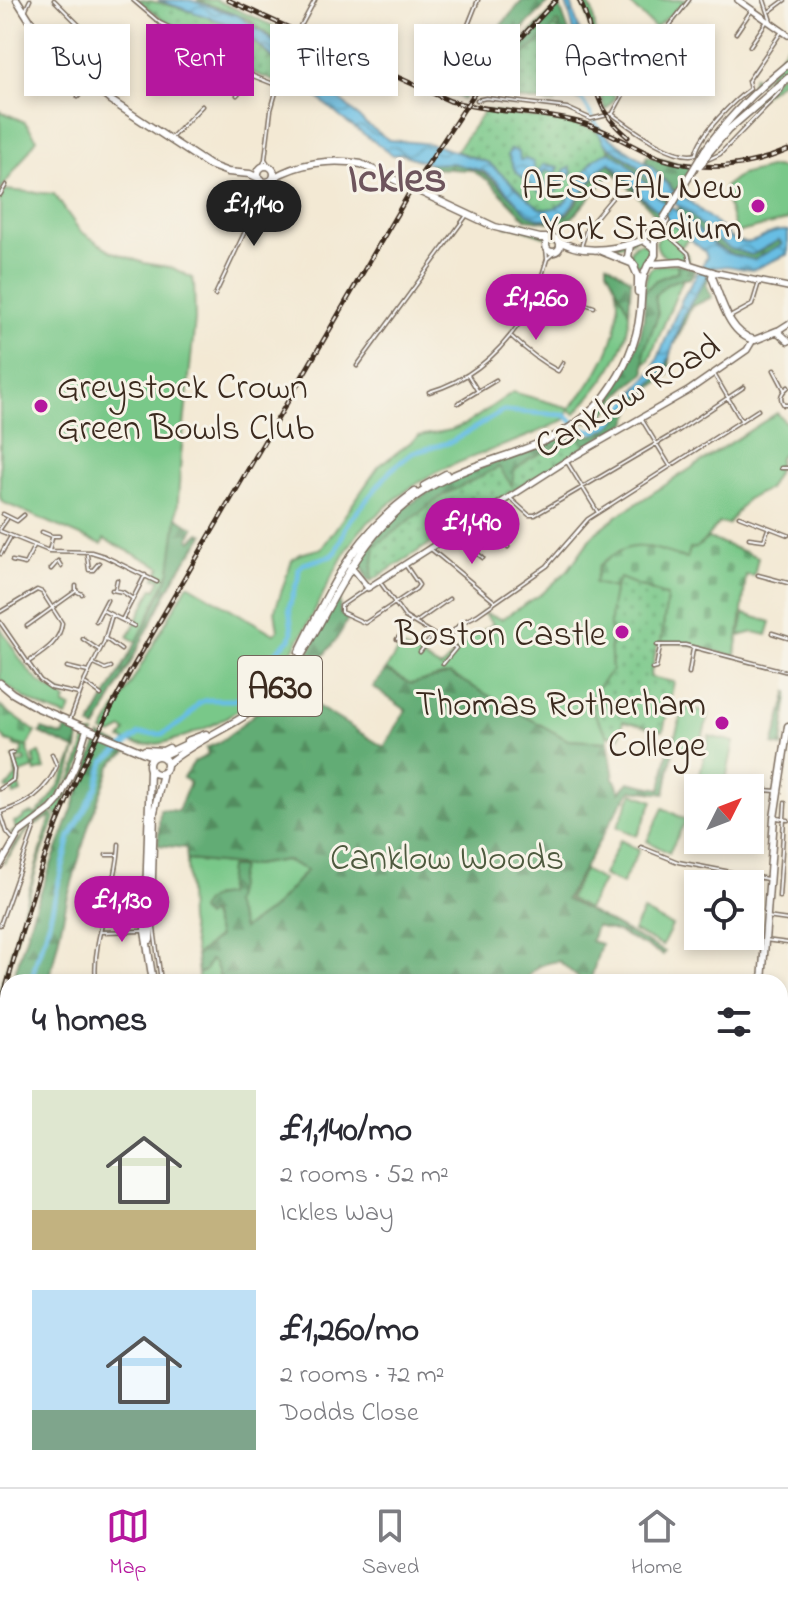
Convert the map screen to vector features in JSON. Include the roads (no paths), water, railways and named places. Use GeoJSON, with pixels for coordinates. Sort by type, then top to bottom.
{"type":"FeatureCollection","features":[{"type":"Feature","properties":{"kind":"main road"},"geometry":{"type":"LineString","coordinates":[[17,0],[32,24]]}},
{"type":"Feature","properties":{"kind":"main road","name":"A630"},"geometry":{"type":"LineString","coordinates":[[167,764],[191,747],[241,721],[271,696],[295,667],[368,541],[393,513],[420,492],[463,471],[538,444],[564,430],[603,397],[629,355],[639,323],[643,276],[664,220],[707,151],[752,90],[788,64]]}},
{"type":"Feature","properties":{"kind":"main road","name":"A630"},"geometry":{"type":"LineString","coordinates":[[707,151],[787,79]]}},
{"type":"Feature","properties":{"kind":"main road","name":"A630"},"geometry":{"type":"LineString","coordinates":[[740,106],[748,109],[769,94]]}},
{"type":"Feature","properties":{"kind":"main road"},"geometry":{"type":"LineString","coordinates":[[105,96],[212,167],[228,172],[250,174],[266,168],[284,171],[333,161],[361,164],[495,227],[581,248],[612,249],[646,241],[668,261]]}},
{"type":"Feature","properties":{"kind":"main road"},"geometry":{"type":"LineString","coordinates":[[266,168],[272,179]]}},
{"type":"Feature","properties":{"kind":"main road"},"geometry":{"type":"LineString","coordinates":[[263,183],[258,175],[266,168]]}},
{"type":"Feature","properties":{"kind":"main road"},"geometry":{"type":"LineString","coordinates":[[263,183],[284,171]]}},
{"type":"Feature","properties":{"kind":"main road"},"geometry":{"type":"LineString","coordinates":[[250,174],[263,183]]}},
{"type":"Feature","properties":{"kind":"main road","name":"A630"},"geometry":{"type":"LineString","coordinates":[[579,419],[600,395],[625,356],[633,331],[638,276],[627,254],[635,242],[651,233],[664,220]]}},
{"type":"Feature","properties":{"kind":"main road"},"geometry":{"type":"LineString","coordinates":[[516,233],[556,251],[572,247]]}},
{"type":"Feature","properties":{"kind":"main road"},"geometry":{"type":"LineString","coordinates":[[546,248],[546,242],[554,239]]}},
{"type":"Feature","properties":{"kind":"main road"},"geometry":{"type":"LineString","coordinates":[[554,239],[560,245],[556,251]]}},
{"type":"Feature","properties":{"kind":"main road"},"geometry":{"type":"LineString","coordinates":[[594,249],[639,267],[668,261],[712,271],[729,317],[742,334],[753,340]]}},
{"type":"Feature","properties":{"kind":"main road"},"geometry":{"type":"LineString","coordinates":[[779,332],[788,341]]}},
{"type":"Feature","properties":{"kind":"main road","name":"Canklow Road"},"geometry":{"type":"LineString","coordinates":[[753,340],[779,332]]}},
{"type":"Feature","properties":{"kind":"main road","name":"A630"},"geometry":{"type":"LineString","coordinates":[[149,768],[157,756],[239,717],[281,679],[348,558],[376,523],[422,487],[460,468],[564,430]]}},
{"type":"Feature","properties":{"kind":"main road"},"geometry":{"type":"LineString","coordinates":[[339,573],[351,567]]}},
{"type":"Feature","properties":{"kind":"main road"},"geometry":{"type":"LineString","coordinates":[[1,687],[26,702],[157,756],[167,764],[154,812],[150,935],[157,974]]}},
{"type":"Feature","properties":{"kind":"main road"},"geometry":{"type":"LineString","coordinates":[[764,940],[778,819],[778,789],[788,726]]}},
{"type":"Feature","properties":{"kind":"main road","name":"A630"},"geometry":{"type":"LineString","coordinates":[[129,746],[163,751],[206,734]]}},
{"type":"Feature","properties":{"kind":"main road"},"geometry":{"type":"LineString","coordinates":[[129,746],[156,775],[163,773]]}},
{"type":"Feature","properties":{"kind":"main road"},"geometry":{"type":"LineString","coordinates":[[149,768],[145,931],[156,974]]}},
{"type":"Feature","properties":{"kind":"main road"},"geometry":{"type":"LineString","coordinates":[[154,812],[156,828]]}},
{"type":"Feature","properties":{"kind":"main road"},"geometry":{"type":"LineString","coordinates":[[762,974],[764,950]]}},
{"type":"Feature","properties":{"kind":"street"},"geometry":{"type":"LineString","coordinates":[[24,12],[30,0]]}},
{"type":"Feature","properties":{"kind":"street"},"geometry":{"type":"LineString","coordinates":[[54,0],[78,24]]}},
{"type":"Feature","properties":{"kind":"street"},"geometry":{"type":"LineString","coordinates":[[133,0],[165,24]]}},
{"type":"Feature","properties":{"kind":"street"},"geometry":{"type":"LineString","coordinates":[[301,24],[315,0]]}},
{"type":"Feature","properties":{"kind":"street"},"geometry":{"type":"LineString","coordinates":[[468,24],[478,0]]}},
{"type":"Feature","properties":{"kind":"street"},"geometry":{"type":"LineString","coordinates":[[671,24],[689,0]]}},
{"type":"Feature","properties":{"kind":"street"},"geometry":{"type":"LineString","coordinates":[[696,154],[700,142],[739,96],[752,90],[748,81],[786,33],[738,0]]}},
{"type":"Feature","properties":{"kind":"street"},"geometry":{"type":"LineString","coordinates":[[750,46],[769,21],[764,0]]}},
{"type":"Feature","properties":{"kind":"street"},"geometry":{"type":"LineString","coordinates":[[769,12],[785,0]]}},
{"type":"Feature","properties":{"kind":"street"},"geometry":{"type":"LineString","coordinates":[[736,33],[751,10]]}},
{"type":"Feature","properties":{"kind":"street"},"geometry":{"type":"LineString","coordinates":[[612,114],[656,144],[685,156],[696,154],[703,159],[715,158],[781,91],[787,79]]}},
{"type":"Feature","properties":{"kind":"street"},"geometry":{"type":"LineString","coordinates":[[266,168],[274,96]]}},
{"type":"Feature","properties":{"kind":"street"},"geometry":{"type":"LineString","coordinates":[[477,100],[486,98],[554,106],[575,110],[591,119],[612,114],[622,96]]}},
{"type":"Feature","properties":{"kind":"street"},"geometry":{"type":"LineString","coordinates":[[169,140],[202,106]]}},
{"type":"Feature","properties":{"kind":"street"},"geometry":{"type":"LineString","coordinates":[[265,159],[266,168]]}},
{"type":"Feature","properties":{"kind":"street"},"geometry":{"type":"LineString","coordinates":[[215,295],[234,260],[263,183]]}},
{"type":"Feature","properties":{"kind":"street"},"geometry":{"type":"LineString","coordinates":[[0,195],[6,185]]}},
{"type":"Feature","properties":{"kind":"street"},"geometry":{"type":"LineString","coordinates":[[581,248],[587,228],[612,198]]}},
{"type":"Feature","properties":{"kind":"street"},"geometry":{"type":"LineString","coordinates":[[357,366],[468,214]]}},
{"type":"Feature","properties":{"kind":"street"},"geometry":{"type":"LineString","coordinates":[[668,235],[688,253],[695,266]]}},
{"type":"Feature","properties":{"kind":"street"},"geometry":{"type":"LineString","coordinates":[[543,290],[540,283],[547,259],[546,248]]}},
{"type":"Feature","properties":{"kind":"street"},"geometry":{"type":"LineString","coordinates":[[547,259],[556,251]]}},
{"type":"Feature","properties":{"kind":"street"},"geometry":{"type":"LineString","coordinates":[[712,271],[788,287]]}},
{"type":"Feature","properties":{"kind":"street"},"geometry":{"type":"LineString","coordinates":[[510,280],[533,286],[540,283]]}},
{"type":"Feature","properties":{"kind":"street"},"geometry":{"type":"LineString","coordinates":[[729,317],[752,305],[759,281]]}},
{"type":"Feature","properties":{"kind":"street"},"geometry":{"type":"LineString","coordinates":[[533,286],[537,293]]}},
{"type":"Feature","properties":{"kind":"street"},"geometry":{"type":"LineString","coordinates":[[429,392],[468,375],[495,355],[512,337],[537,293],[543,290],[594,307]]}},
{"type":"Feature","properties":{"kind":"street"},"geometry":{"type":"LineString","coordinates":[[779,332],[787,324]]}},
{"type":"Feature","properties":{"kind":"street"},"geometry":{"type":"LineString","coordinates":[[512,337],[535,358],[553,369],[558,371],[563,363]]}},
{"type":"Feature","properties":{"kind":"street","name":"Canklow Road"},"geometry":{"type":"LineString","coordinates":[[394,604],[365,623],[340,609],[474,518],[714,373],[750,348],[753,340]]}},
{"type":"Feature","properties":{"kind":"street"},"geometry":{"type":"LineString","coordinates":[[774,370],[774,376],[786,388],[781,396],[786,405],[781,409]]}},
{"type":"Feature","properties":{"kind":"street"},"geometry":{"type":"LineString","coordinates":[[714,373],[741,421]]}},
{"type":"Feature","properties":{"kind":"street"},"geometry":{"type":"LineString","coordinates":[[468,375],[478,391]]}},
{"type":"Feature","properties":{"kind":"street"},"geometry":{"type":"LineString","coordinates":[[458,403],[496,380]]}},
{"type":"Feature","properties":{"kind":"street"},"geometry":{"type":"LineString","coordinates":[[508,497],[533,516],[656,444],[744,387]]}},
{"type":"Feature","properties":{"kind":"street"},"geometry":{"type":"LineString","coordinates":[[445,640],[461,623],[551,562],[578,528],[597,512],[758,410]]}},
{"type":"Feature","properties":{"kind":"street"},"geometry":{"type":"LineString","coordinates":[[641,419],[671,467]]}},
{"type":"Feature","properties":{"kind":"street"},"geometry":{"type":"LineString","coordinates":[[566,461],[597,512]]}},
{"type":"Feature","properties":{"kind":"street"},"geometry":{"type":"LineString","coordinates":[[781,468],[788,468]]}},
{"type":"Feature","properties":{"kind":"street"},"geometry":{"type":"LineString","coordinates":[[464,510],[468,507],[474,518],[508,547]]}},
{"type":"Feature","properties":{"kind":"street"},"geometry":{"type":"LineString","coordinates":[[3,514],[17,521],[24,515]]}},
{"type":"Feature","properties":{"kind":"street"},"geometry":{"type":"LineString","coordinates":[[739,516],[788,535]]}},
{"type":"Feature","properties":{"kind":"street"},"geometry":{"type":"LineString","coordinates":[[7,518],[0,530],[11,537],[58,553],[85,552],[109,558],[157,582]]}},
{"type":"Feature","properties":{"kind":"street"},"geometry":{"type":"LineString","coordinates":[[749,538],[764,540],[769,527]]}},
{"type":"Feature","properties":{"kind":"street"},"geometry":{"type":"LineString","coordinates":[[475,552],[505,530]]}},
{"type":"Feature","properties":{"kind":"street"},"geometry":{"type":"LineString","coordinates":[[42,532],[59,536]]}},
{"type":"Feature","properties":{"kind":"street"},"geometry":{"type":"LineString","coordinates":[[452,533],[483,558]]}},
{"type":"Feature","properties":{"kind":"street"},"geometry":{"type":"LineString","coordinates":[[49,551],[52,536]]}},
{"type":"Feature","properties":{"kind":"street"},"geometry":{"type":"LineString","coordinates":[[1,554],[11,537]]}},
{"type":"Feature","properties":{"kind":"street"},"geometry":{"type":"LineString","coordinates":[[12,561],[25,564],[34,546]]}},
{"type":"Feature","properties":{"kind":"street"},"geometry":{"type":"LineString","coordinates":[[85,546],[88,570],[93,570],[99,563]]}},
{"type":"Feature","properties":{"kind":"street"},"geometry":{"type":"LineString","coordinates":[[430,548],[496,602]]}},
{"type":"Feature","properties":{"kind":"street"},"geometry":{"type":"LineString","coordinates":[[58,553],[61,566]]}},
{"type":"Feature","properties":{"kind":"street"},"geometry":{"type":"LineString","coordinates":[[348,558],[351,567],[368,588]]}},
{"type":"Feature","properties":{"kind":"street"},"geometry":{"type":"LineString","coordinates":[[51,569],[58,561]]}},
{"type":"Feature","properties":{"kind":"street"},"geometry":{"type":"LineString","coordinates":[[394,604],[419,586],[405,564]]}},
{"type":"Feature","properties":{"kind":"street"},"geometry":{"type":"LineString","coordinates":[[122,620],[145,575]]}},
{"type":"Feature","properties":{"kind":"street"},"geometry":{"type":"LineString","coordinates":[[758,575],[788,583]]}},
{"type":"Feature","properties":{"kind":"street"},"geometry":{"type":"LineString","coordinates":[[117,580],[114,590],[134,600]]}},
{"type":"Feature","properties":{"kind":"street"},"geometry":{"type":"LineString","coordinates":[[379,581],[394,604],[413,622],[456,649],[443,664]]}},
{"type":"Feature","properties":{"kind":"street"},"geometry":{"type":"LineString","coordinates":[[76,586],[76,591]]}},
{"type":"Feature","properties":{"kind":"street"},"geometry":{"type":"LineString","coordinates":[[0,612],[35,590],[42,592],[63,624],[52,645],[27,663]]}},
{"type":"Feature","properties":{"kind":"street"},"geometry":{"type":"LineString","coordinates":[[76,591],[82,594]]}},
{"type":"Feature","properties":{"kind":"street"},"geometry":{"type":"LineString","coordinates":[[27,626],[76,591]]}},
{"type":"Feature","properties":{"kind":"street"},"geometry":{"type":"LineString","coordinates":[[397,639],[413,622],[449,599]]}},
{"type":"Feature","properties":{"kind":"street"},"geometry":{"type":"LineString","coordinates":[[96,621],[107,600]]}},
{"type":"Feature","properties":{"kind":"street"},"geometry":{"type":"LineString","coordinates":[[102,610],[134,626]]}},
{"type":"Feature","properties":{"kind":"street"},"geometry":{"type":"LineString","coordinates":[[69,721],[112,615]]}},
{"type":"Feature","properties":{"kind":"street"},"geometry":{"type":"LineString","coordinates":[[0,622],[27,663],[47,686],[80,694]]}},
{"type":"Feature","properties":{"kind":"street"},"geometry":{"type":"LineString","coordinates":[[772,633],[788,638]]}},
{"type":"Feature","properties":{"kind":"street"},"geometry":{"type":"LineString","coordinates":[[420,652],[434,634]]}},
{"type":"Feature","properties":{"kind":"street"},"geometry":{"type":"LineString","coordinates":[[105,638],[120,649],[124,645]]}},
{"type":"Feature","properties":{"kind":"street"},"geometry":{"type":"LineString","coordinates":[[83,639],[100,650]]}},
{"type":"Feature","properties":{"kind":"street"},"geometry":{"type":"LineString","coordinates":[[652,669],[656,668],[658,645],[678,644],[788,672]]}},
{"type":"Feature","properties":{"kind":"street"},"geometry":{"type":"LineString","coordinates":[[689,673],[693,648]]}},
{"type":"Feature","properties":{"kind":"street"},"geometry":{"type":"LineString","coordinates":[[93,663],[109,668],[107,674]]}},
{"type":"Feature","properties":{"kind":"street"},"geometry":{"type":"LineString","coordinates":[[67,667],[72,665],[89,672]]}},
{"type":"Feature","properties":{"kind":"street"},"geometry":{"type":"LineString","coordinates":[[84,683],[101,695]]}},
{"type":"Feature","properties":{"kind":"street"},"geometry":{"type":"LineString","coordinates":[[0,866],[14,838],[59,800],[75,767],[87,728]]}},
{"type":"Feature","properties":{"kind":"street"},"geometry":{"type":"LineString","coordinates":[[0,789],[13,780],[14,770],[9,754],[13,753]]}},
{"type":"Feature","properties":{"kind":"street"},"geometry":{"type":"LineString","coordinates":[[14,838],[8,834],[0,811],[21,805],[43,789],[57,766],[52,754]]}},
{"type":"Feature","properties":{"kind":"street"},"geometry":{"type":"LineString","coordinates":[[764,789],[788,787]]}},
{"type":"Feature","properties":{"kind":"street"},"geometry":{"type":"LineString","coordinates":[[779,897],[778,819],[785,803]]}},
{"type":"Feature","properties":{"kind":"street"},"geometry":{"type":"LineString","coordinates":[[778,819],[788,820]]}},
{"type":"Feature","properties":{"kind":"street"},"geometry":{"type":"LineString","coordinates":[[0,925],[35,826]]}},
{"type":"Feature","properties":{"kind":"street"},"geometry":{"type":"LineString","coordinates":[[156,828],[153,912],[157,974]]}},
{"type":"Feature","properties":{"kind":"street"},"geometry":{"type":"LineString","coordinates":[[96,974],[95,950],[116,877],[119,844]]}},
{"type":"Feature","properties":{"kind":"street"},"geometry":{"type":"LineString","coordinates":[[641,847],[678,862],[770,879]]}},
{"type":"Feature","properties":{"kind":"street"},"geometry":{"type":"LineString","coordinates":[[106,855],[118,855]]}},
{"type":"Feature","properties":{"kind":"street"},"geometry":{"type":"LineString","coordinates":[[3,904],[9,905]]}},
{"type":"Feature","properties":{"kind":"street"},"geometry":{"type":"LineString","coordinates":[[766,917],[788,920]]}},
{"type":"Feature","properties":{"kind":"street"},"geometry":{"type":"LineString","coordinates":[[99,932],[145,931]]}},
{"type":"Feature","properties":{"kind":"street"},"geometry":{"type":"LineString","coordinates":[[764,940],[788,943]]}},
{"type":"Feature","properties":{"kind":"water"},"geometry":{"type":"Polygon","coordinates":[[[158,0],[190,0],[239,16],[250,24],[227,24],[158,0]]]}},
{"type":"Feature","properties":{"kind":"water"},"geometry":{"type":"Polygon","coordinates":[[[565,0],[570,0],[577,24],[572,24],[565,0]]]}},
{"type":"Feature","properties":{"kind":"water"},"geometry":{"type":"Polygon","coordinates":[[[254,27],[270,39],[270,55],[254,41],[254,27]]]}},
{"type":"Feature","properties":{"kind":"water"},"geometry":{"type":"Polygon","coordinates":[[[316,96],[336,96],[389,140],[432,144],[489,163],[539,208],[563,204],[590,164],[610,152],[626,162],[657,196],[714,245],[730,254],[754,260],[782,244],[779,240],[752,255],[731,249],[660,193],[635,164],[604,143],[599,133],[602,132],[653,168],[674,192],[688,200],[729,237],[747,242],[788,231],[788,254],[752,270],[727,266],[712,268],[684,314],[665,369],[632,404],[627,400],[653,370],[682,299],[707,257],[705,252],[636,192],[636,188],[610,162],[600,169],[566,213],[558,218],[541,219],[528,214],[496,180],[483,171],[452,163],[430,164],[402,154],[393,155],[316,96]]]}},
{"type":"Feature","properties":{"kind":"water"},"geometry":{"type":"Polygon","coordinates":[[[511,149],[519,152],[520,160],[533,162],[536,174],[544,164],[559,167],[556,173],[545,171],[539,179],[547,185],[560,181],[565,169],[570,167],[572,173],[554,193],[540,193],[515,171],[508,154],[511,149]]]}},
{"type":"Feature","properties":{"kind":"waterway"},"geometry":{"type":"LineString","coordinates":[[581,98],[603,135]]}},
{"type":"Feature","properties":{"kind":"waterway"},"geometry":{"type":"LineString","coordinates":[[33,974],[70,837],[97,787],[104,762],[139,734],[163,734],[185,720],[199,703],[234,700],[247,695],[255,687],[266,661],[290,639],[289,607],[299,568],[336,552],[347,524],[391,470],[412,453],[451,442],[503,411],[565,415],[582,429],[596,431],[609,424],[633,399]]}},
{"type":"Feature","properties":{"kind":"railway"},"geometry":{"type":"LineString","coordinates":[[228,0],[450,101],[578,122],[663,159],[699,166],[734,165],[788,150]]}},
{"type":"Feature","properties":{"kind":"railway"},"geometry":{"type":"LineString","coordinates":[[10,974],[58,822],[130,672],[411,190],[474,94],[556,0]]}},
{"type":"Feature","properties":{"kind":"railway"},"geometry":{"type":"LineString","coordinates":[[579,0],[587,19],[593,71],[601,104],[611,121],[628,137]]}},
{"type":"Feature","properties":{"kind":"place","name":"AESSEAL New York Stadium"},"geometry":{"type":"Point","coordinates":[758,206]}},
{"type":"Feature","properties":{"kind":"place","name":"Greystock Crown Green Bowls Club"},"geometry":{"type":"Point","coordinates":[41,406]}},
{"type":"Feature","properties":{"kind":"place","name":"Boston Castle"},"geometry":{"type":"Point","coordinates":[622,632]}},
{"type":"Feature","properties":{"kind":"place","name":"Thomas Rotherham College"},"geometry":{"type":"Point","coordinates":[722,723]}},
{"type":"Feature","properties":{"kind":"district","name":"Ickles"},"geometry":{"type":"Point","coordinates":[397,176]}},
{"type":"Feature","properties":{"kind":"park label","name":"Canklow Woods"},"geometry":{"type":"Point","coordinates":[447,856]}}]}
